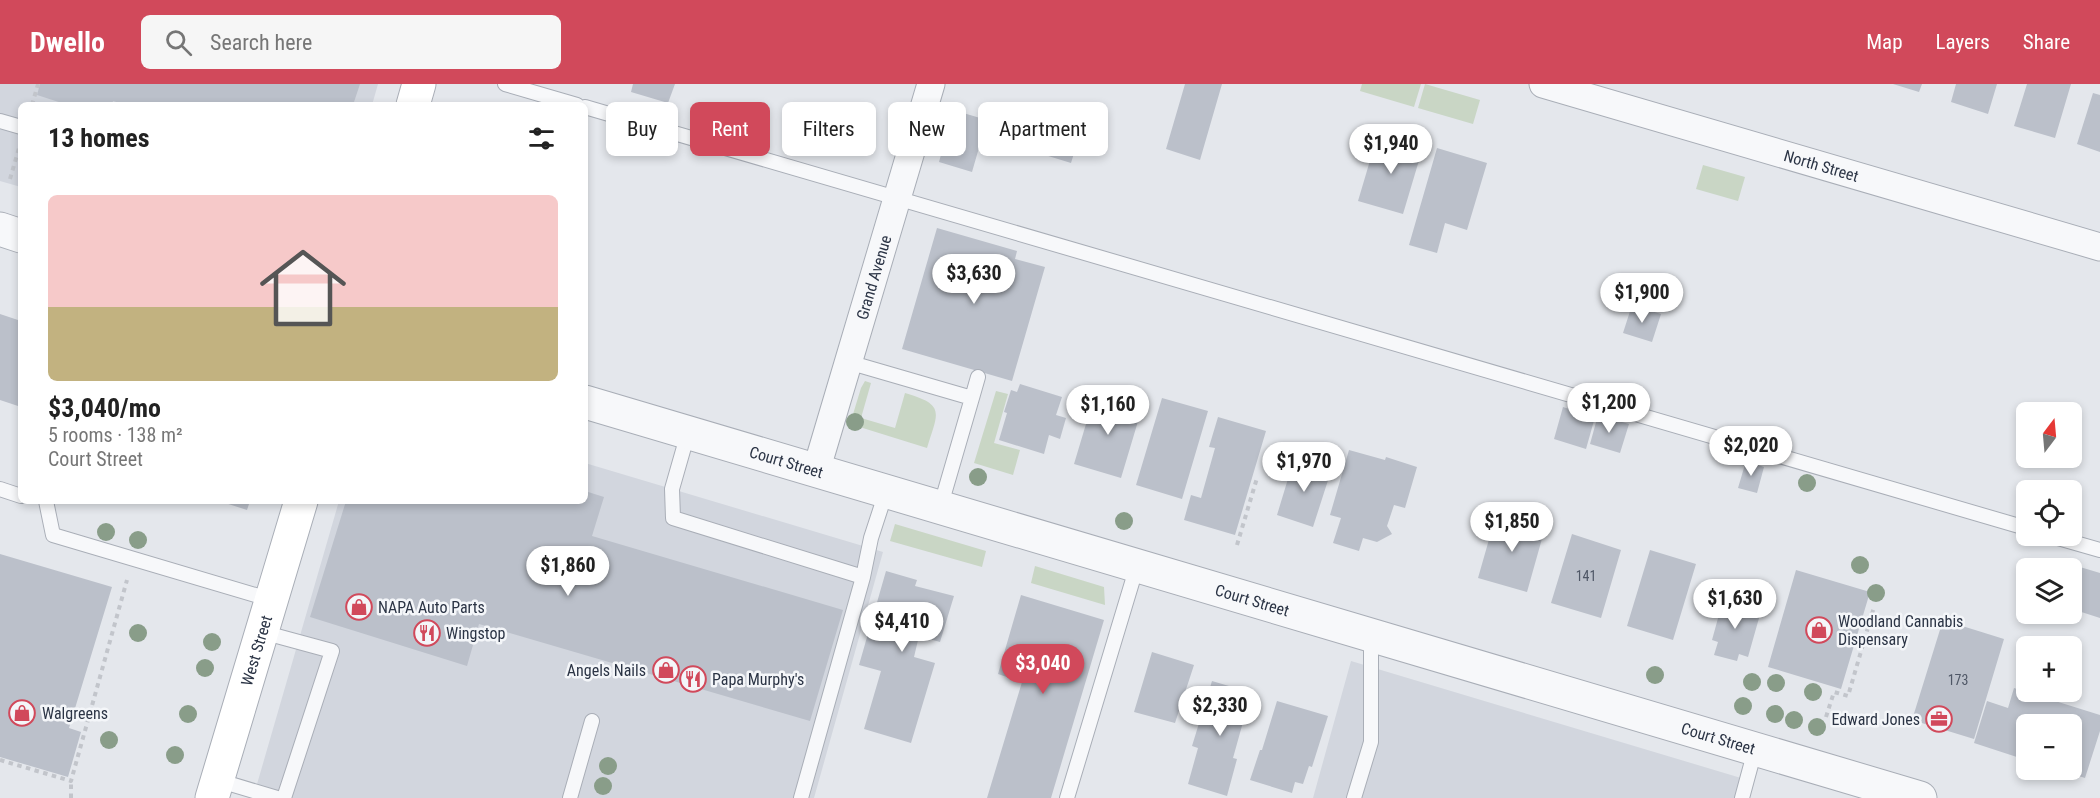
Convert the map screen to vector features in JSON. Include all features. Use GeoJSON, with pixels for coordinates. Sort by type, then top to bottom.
{"type":"FeatureCollection","features":[{"type":"Feature","properties":{"kind":"main road"},"geometry":{"type":"LineString","coordinates":[[414,102],[419,84]]}},
{"type":"Feature","properties":{"kind":"main road","name":"West Street"},"geometry":{"type":"LineString","coordinates":[[215,789],[301,504]]}},
{"type":"Feature","properties":{"kind":"street","name":"Grand Avenue"},"geometry":{"type":"LineString","coordinates":[[816,471],[931,84]]}},
{"type":"Feature","properties":{"kind":"street","name":"North Street"},"geometry":{"type":"LineString","coordinates":[[1543,84],[2100,247]]}},
{"type":"Feature","properties":{"kind":"street"},"geometry":{"type":"LineString","coordinates":[[0,229],[18,235]]}},
{"type":"Feature","properties":{"kind":"street","name":"Court Street"},"geometry":{"type":"LineString","coordinates":[[588,403],[1755,750],[1902,796]]}},
{"type":"Feature","properties":{"kind":"lane"},"geometry":{"type":"LineString","coordinates":[[506,84],[567,102]]}},
{"type":"Feature","properties":{"kind":"lane"},"geometry":{"type":"LineString","coordinates":[[588,108],[2016,525]]}},
{"type":"Feature","properties":{"kind":"lane"},"geometry":{"type":"LineString","coordinates":[[0,121],[18,126]]}},
{"type":"Feature","properties":{"kind":"lane"},"geometry":{"type":"LineString","coordinates":[[848,362],[972,398]]}},
{"type":"Feature","properties":{"kind":"lane"},"geometry":{"type":"LineString","coordinates":[[940,508],[978,377]]}},
{"type":"Feature","properties":{"kind":"lane"},"geometry":{"type":"LineString","coordinates":[[688,433],[672,489],[674,518],[863,578]]}},
{"type":"Feature","properties":{"kind":"lane"},"geometry":{"type":"LineString","coordinates":[[0,489],[18,495]]}},
{"type":"Feature","properties":{"kind":"lane"},"geometry":{"type":"LineString","coordinates":[[801,798],[863,578],[871,538],[886,492]]}},
{"type":"Feature","properties":{"kind":"lane"},"geometry":{"type":"LineString","coordinates":[[44,504],[53,535],[272,600]]}},
{"type":"Feature","properties":{"kind":"lane"},"geometry":{"type":"LineString","coordinates":[[2082,545],[2100,550]]}},
{"type":"Feature","properties":{"kind":"lane"},"geometry":{"type":"LineString","coordinates":[[1067,798],[1137,566]]}},
{"type":"Feature","properties":{"kind":"lane"},"geometry":{"type":"LineString","coordinates":[[262,632],[332,651],[284,798]]}},
{"type":"Feature","properties":{"kind":"lane"},"geometry":{"type":"LineString","coordinates":[[1354,798],[1371,742],[1371,636]]}},
{"type":"Feature","properties":{"kind":"lane"},"geometry":{"type":"LineString","coordinates":[[570,798],[592,721]]}},
{"type":"Feature","properties":{"kind":"lane"},"geometry":{"type":"LineString","coordinates":[[1742,798],[1755,750]]}},
{"type":"Feature","properties":{"kind":"lane"},"geometry":{"type":"LineString","coordinates":[[215,789],[277,798]]}},
{"type":"Feature","properties":{"kind":"path"},"geometry":{"type":"LineString","coordinates":[[33,102],[38,84]]}},
{"type":"Feature","properties":{"kind":"path"},"geometry":{"type":"LineString","coordinates":[[10,179],[18,152]]}},
{"type":"Feature","properties":{"kind":"path"},"geometry":{"type":"LineString","coordinates":[[1237,545],[1257,478]]}},
{"type":"Feature","properties":{"kind":"path"},"geometry":{"type":"LineString","coordinates":[[71,798],[71,780],[127,580]]}},
{"type":"Feature","properties":{"kind":"path"},"geometry":{"type":"LineString","coordinates":[[1826,717],[1833,692],[1848,696],[1874,607]]}},
{"type":"Feature","properties":{"kind":"path"},"geometry":{"type":"LineString","coordinates":[[0,760],[71,780]]}},
{"type":"Feature","properties":{"kind":"shaded area"},"geometry":{"type":"Polygon","coordinates":[[[0,84],[378,84],[373,102],[18,102],[18,186],[0,181],[0,84]]]}},
{"type":"Feature","properties":{"kind":"shaded area"},"geometry":{"type":"Polygon","coordinates":[[[588,464],[883,552],[814,798],[253,798],[338,504],[588,504],[588,464]]]}},
{"type":"Feature","properties":{"kind":"shaded area"},"geometry":{"type":"Polygon","coordinates":[[[1351,661],[1741,778],[1735,798],[1313,798],[1351,661]]]}},
{"type":"Feature","properties":{"kind":"green space"},"geometry":{"type":"Polygon","coordinates":[[[1362,84],[1421,84],[1414,107],[1360,91],[1362,84]]]}},
{"type":"Feature","properties":{"kind":"green space"},"geometry":{"type":"Polygon","coordinates":[[[1425,84],[1480,100],[1473,124],[1418,108],[1425,84]]]}},
{"type":"Feature","properties":{"kind":"green space"},"geometry":{"type":"Polygon","coordinates":[[[1703,165],[1745,177],[1738,201],[1696,189],[1703,165]]]}},
{"type":"Feature","properties":{"kind":"green space"},"geometry":{"type":"Polygon","coordinates":[[[865,381],[871,383],[861,418],[895,428],[905,393],[918,397],[933,406],[936,418],[927,448],[850,424],[865,381]]]}},
{"type":"Feature","properties":{"kind":"green space"},"geometry":{"type":"Polygon","coordinates":[[[996,391],[1008,394],[994,443],[1020,450],[1013,475],[974,463],[996,391]]]}},
{"type":"Feature","properties":{"kind":"green space"},"geometry":{"type":"Polygon","coordinates":[[[895,524],[986,551],[982,567],[890,541],[895,524]]]}},
{"type":"Feature","properties":{"kind":"green space"},"geometry":{"type":"Polygon","coordinates":[[[1035,566],[1104,587],[1105,605],[1031,583],[1035,566]]]}},
{"type":"Feature","properties":{"kind":"building"},"geometry":{"type":"Polygon","coordinates":[[[40,84],[360,84],[354,102],[59,102],[37,95],[40,84]]]}},
{"type":"Feature","properties":{"kind":"building"},"geometry":{"type":"Polygon","coordinates":[[[633,84],[675,84],[668,102],[631,92],[633,84]]]}},
{"type":"Feature","properties":{"kind":"building"},"geometry":{"type":"Polygon","coordinates":[[[1185,84],[1222,84],[1200,160],[1166,149],[1185,84]]]}},
{"type":"Feature","properties":{"kind":"building"},"geometry":{"type":"Polygon","coordinates":[[[1893,84],[1922,84],[1919,92],[1893,84]]]}},
{"type":"Feature","properties":{"kind":"building"},"geometry":{"type":"Polygon","coordinates":[[[1956,84],[1997,84],[1988,114],[1951,102],[1956,84]]]}},
{"type":"Feature","properties":{"kind":"building"},"geometry":{"type":"Polygon","coordinates":[[[2027,84],[2071,84],[2055,138],[2014,126],[2027,84]]]}},
{"type":"Feature","properties":{"kind":"building"},"geometry":{"type":"Polygon","coordinates":[[[2093,93],[2100,95],[2100,152],[2077,144],[2093,93]]]}},
{"type":"Feature","properties":{"kind":"building"},"geometry":{"type":"Polygon","coordinates":[[[966,114],[978,117],[978,151],[972,172],[939,162],[941,156],[966,156],[966,114]]]}},
{"type":"Feature","properties":{"kind":"building"},"geometry":{"type":"Polygon","coordinates":[[[1377,137],[1423,147],[1403,214],[1358,201],[1377,137]]]}},
{"type":"Feature","properties":{"kind":"building"},"geometry":{"type":"Polygon","coordinates":[[[1437,148],[1487,163],[1467,230],[1445,223],[1437,253],[1409,245],[1437,148]]]}},
{"type":"Feature","properties":{"kind":"building"},"geometry":{"type":"Polygon","coordinates":[[[1048,156],[1073,156],[1071,163],[1048,156]]]}},
{"type":"Feature","properties":{"kind":"building"},"geometry":{"type":"Polygon","coordinates":[[[937,228],[1017,251],[1015,259],[1045,267],[1012,381],[902,349],[937,228]]]}},
{"type":"Feature","properties":{"kind":"building"},"geometry":{"type":"Polygon","coordinates":[[[1632,305],[1661,314],[1652,342],[1623,333],[1632,305]]]}},
{"type":"Feature","properties":{"kind":"building"},"geometry":{"type":"Polygon","coordinates":[[[0,314],[18,320],[18,406],[0,400],[0,314]]]}},
{"type":"Feature","properties":{"kind":"building"},"geometry":{"type":"Polygon","coordinates":[[[1020,384],[1062,397],[1056,415],[1066,418],[1060,439],[1049,435],[1044,454],[999,440],[1011,390],[1017,392],[1020,384]]]}},
{"type":"Feature","properties":{"kind":"building"},"geometry":{"type":"Polygon","coordinates":[[[1095,394],[1142,408],[1121,478],[1074,464],[1095,394]]]}},
{"type":"Feature","properties":{"kind":"building"},"geometry":{"type":"Polygon","coordinates":[[[1162,398],[1208,411],[1182,499],[1136,485],[1162,398]]]}},
{"type":"Feature","properties":{"kind":"building"},"geometry":{"type":"Polygon","coordinates":[[[1563,407],[1595,417],[1586,449],[1554,439],[1563,407]]]}},
{"type":"Feature","properties":{"kind":"building"},"geometry":{"type":"Polygon","coordinates":[[[1598,415],[1629,424],[1620,453],[1590,444],[1598,415]]]}},
{"type":"Feature","properties":{"kind":"building"},"geometry":{"type":"Polygon","coordinates":[[[1218,417],[1266,431],[1235,535],[1184,520],[1191,495],[1201,498],[1215,448],[1209,447],[1218,417]]]}},
{"type":"Feature","properties":{"kind":"building"},"geometry":{"type":"Polygon","coordinates":[[[1349,450],[1385,460],[1386,457],[1417,467],[1405,508],[1394,505],[1387,526],[1392,534],[1377,542],[1363,538],[1359,551],[1333,543],[1341,518],[1330,515],[1349,450]]]}},
{"type":"Feature","properties":{"kind":"building"},"geometry":{"type":"Polygon","coordinates":[[[1294,459],[1331,471],[1313,527],[1277,515],[1294,459]]]}},
{"type":"Feature","properties":{"kind":"building"},"geometry":{"type":"Polygon","coordinates":[[[1746,461],[1764,467],[1757,493],[1738,488],[1746,461]]]}},
{"type":"Feature","properties":{"kind":"building"},"geometry":{"type":"Polygon","coordinates":[[[588,492],[604,497],[592,536],[843,610],[810,721],[479,624],[467,666],[310,617],[345,504],[588,504],[588,492]]]}},
{"type":"Feature","properties":{"kind":"building"},"geometry":{"type":"Polygon","coordinates":[[[228,504],[249,504],[247,510],[228,504]]]}},
{"type":"Feature","properties":{"kind":"building"},"geometry":{"type":"Polygon","coordinates":[[[1496,515],[1545,528],[1527,592],[1478,578],[1496,515]]]}},
{"type":"Feature","properties":{"kind":"building"},"geometry":{"type":"Polygon","coordinates":[[[1572,534],[1621,550],[1601,618],[1551,603],[1572,534]]]}},
{"type":"Feature","properties":{"kind":"building"},"geometry":{"type":"Polygon","coordinates":[[[1650,550],[1696,564],[1673,640],[1627,626],[1650,550]]]}},
{"type":"Feature","properties":{"kind":"building"},"geometry":{"type":"Polygon","coordinates":[[[0,554],[112,587],[69,728],[81,732],[68,777],[0,757],[0,554]]]}},
{"type":"Feature","properties":{"kind":"building"},"geometry":{"type":"Polygon","coordinates":[[[2082,568],[2100,573],[2100,618],[2082,612],[2082,568]]]}},
{"type":"Feature","properties":{"kind":"building","name":"Woodland Cannabis Dispensary"},"geometry":{"type":"Polygon","coordinates":[[[1796,570],[1870,592],[1841,689],[1768,667],[1796,570]]]}},
{"type":"Feature","properties":{"kind":"building"},"geometry":{"type":"Polygon","coordinates":[[[886,571],[917,580],[915,586],[954,596],[940,642],[919,636],[914,657],[935,663],[911,743],[864,729],[881,671],[859,665],[886,571]]]}},
{"type":"Feature","properties":{"kind":"building"},"geometry":{"type":"Polygon","coordinates":[[[1021,595],[1104,620],[1051,798],[987,798],[1022,682],[998,674],[1021,595]]]}},
{"type":"Feature","properties":{"kind":"building"},"geometry":{"type":"Polygon","coordinates":[[[1723,600],[1761,611],[1748,657],[1739,654],[1737,661],[1714,655],[1718,642],[1712,640],[1723,600]]]}},
{"type":"Feature","properties":{"kind":"building"},"geometry":{"type":"Polygon","coordinates":[[[1943,620],[2004,639],[1974,739],[1912,720],[1943,620]]]}},
{"type":"Feature","properties":{"kind":"building"},"geometry":{"type":"Polygon","coordinates":[[[1152,652],[1194,665],[1175,723],[1134,712],[1152,652]]]}},
{"type":"Feature","properties":{"kind":"building"},"geometry":{"type":"Polygon","coordinates":[[[1212,681],[1256,694],[1251,716],[1245,715],[1233,758],[1237,759],[1227,796],[1188,784],[1198,748],[1192,746],[1212,681]]]}},
{"type":"Feature","properties":{"kind":"building"},"geometry":{"type":"Polygon","coordinates":[[[2014,688],[2016,689],[2016,702],[2059,702],[2100,715],[2100,731],[2085,778],[2082,777],[2082,714],[2016,714],[2016,757],[1974,743],[1987,701],[2008,708],[2014,688]]]}},
{"type":"Feature","properties":{"kind":"building"},"geometry":{"type":"Polygon","coordinates":[[[1277,701],[1328,716],[1312,767],[1309,766],[1303,784],[1295,782],[1292,793],[1250,780],[1277,701]]]}},
{"type":"Feature","properties":{"kind":"place","name":"NAPA Auto Parts"},"geometry":{"type":"Point","coordinates":[359,607]}},
{"type":"Feature","properties":{"kind":"place","name":"Woodland Cannabis Dispensary"},"geometry":{"type":"Point","coordinates":[1819,630]}},
{"type":"Feature","properties":{"kind":"place","name":"Wingstop"},"geometry":{"type":"Point","coordinates":[427,633]}},
{"type":"Feature","properties":{"kind":"place","name":"Angels Nails"},"geometry":{"type":"Point","coordinates":[666,670]}},
{"type":"Feature","properties":{"kind":"place","name":"Papa Murphy's"},"geometry":{"type":"Point","coordinates":[693,679]}},
{"type":"Feature","properties":{"kind":"place","name":"Walgreens"},"geometry":{"type":"Point","coordinates":[22,713]}},
{"type":"Feature","properties":{"kind":"place","name":"Edward Jones"},"geometry":{"type":"Point","coordinates":[1939,719]}}]}
